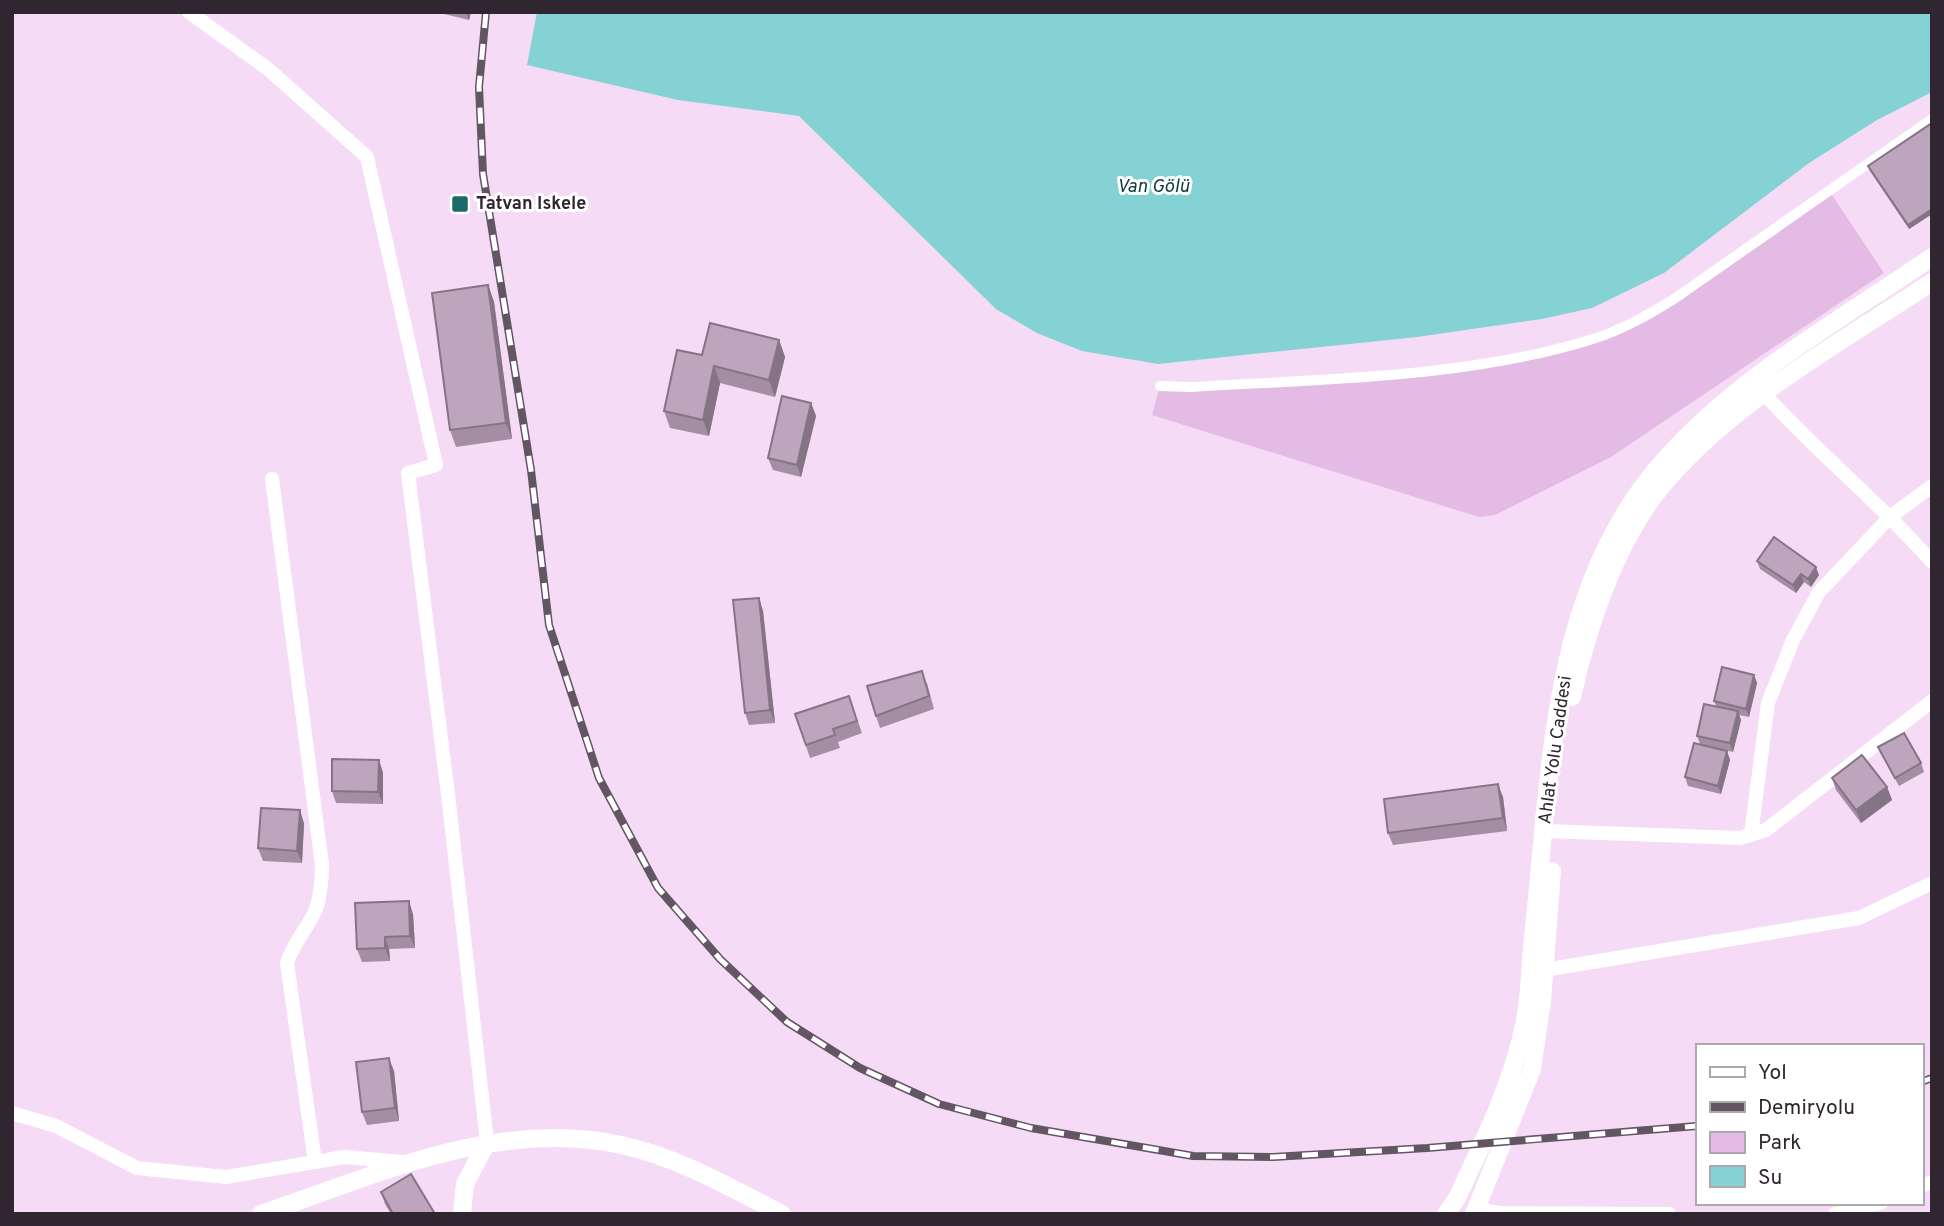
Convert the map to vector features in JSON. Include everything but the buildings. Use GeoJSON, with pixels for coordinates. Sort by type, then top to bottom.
{"type":"FeatureCollection","features":[{"type":"Feature","properties":{"kind":"street"},"geometry":{"type":"LineString","coordinates":[[190,12],[268,69],[367,157],[436,465],[408,473],[487,1142],[465,1184],[462,1214]]}},
{"type":"Feature","properties":{"kind":"street"},"geometry":{"type":"LineString","coordinates":[[1160,386],[1192,387],[1397,373],[1503,359],[1594,339],[1630,324],[1674,299],[1932,119]]}},
{"type":"Feature","properties":{"kind":"street","name":"Ahlat Yolu Caddesi"},"geometry":{"type":"LineString","coordinates":[[1446,1214],[1457,1198],[1506,1089],[1524,1024],[1572,696],[1593,624],[1626,544],[1656,493],[1686,458],[1758,387],[1931,259]]}},
{"type":"Feature","properties":{"kind":"street","name":"Ahlat Yolu Caddesi"},"geometry":{"type":"LineString","coordinates":[[1758,387],[1932,282]]}},
{"type":"Feature","properties":{"kind":"street"},"geometry":{"type":"LineString","coordinates":[[1758,387],[1799,434],[1891,517],[1932,562]]}},
{"type":"Feature","properties":{"kind":"street"},"geometry":{"type":"LineString","coordinates":[[272,479],[322,864],[321,890],[315,910],[291,950],[287,963],[315,1162]]}},
{"type":"Feature","properties":{"kind":"street"},"geometry":{"type":"LineString","coordinates":[[1751,835],[1768,703],[1793,640],[1819,592],[1891,517],[1932,486]]}},
{"type":"Feature","properties":{"kind":"street"},"geometry":{"type":"LineString","coordinates":[[1550,832],[1740,838],[1766,830],[1932,701]]}},
{"type":"Feature","properties":{"kind":"street","name":"Ahlat Yolu Caddesi"},"geometry":{"type":"LineString","coordinates":[[1477,1208],[1525,1092],[1538,1038],[1550,832]]}},
{"type":"Feature","properties":{"kind":"street"},"geometry":{"type":"LineString","coordinates":[[1544,970],[1859,918],[1932,883]]}},
{"type":"Feature","properties":{"kind":"street"},"geometry":{"type":"LineString","coordinates":[[12,1113],[57,1126],[138,1168],[226,1177],[344,1157],[411,1163]]}},
{"type":"Feature","properties":{"kind":"street"},"geometry":{"type":"LineString","coordinates":[[261,1214],[411,1163],[487,1142],[527,1136],[622,1145],[666,1159],[782,1214]]}},
{"type":"Feature","properties":{"kind":"street"},"geometry":{"type":"LineString","coordinates":[[1835,1214],[1873,1205]]}},
{"type":"Feature","properties":{"kind":"street"},"geometry":{"type":"LineString","coordinates":[[1477,1208],[1500,1213],[1669,1214]]}},
{"type":"Feature","properties":{"kind":"green space"},"geometry":{"type":"Polygon","coordinates":[[[1828,189],[1884,273],[1611,457],[1495,515],[1479,517],[1152,415],[1160,386],[1397,373],[1516,357],[1630,324],[1828,189]]]}},
{"type":"Feature","properties":{"kind":"water","name":"Van Gölü"},"geometry":{"type":"Polygon","coordinates":[[[537,12],[1932,12],[1932,92],[1877,120],[1809,163],[1664,273],[1592,308],[1542,319],[1417,337],[1158,364],[1082,351],[1037,333],[996,309],[799,116],[678,100],[527,65],[537,12]]]}},
{"type":"Feature","properties":{"kind":"railway"},"geometry":{"type":"LineString","coordinates":[[486,12],[479,87],[483,174],[531,470],[549,625],[599,778],[658,888],[720,959],[787,1022],[860,1068],[939,1104],[1031,1128],[1193,1156],[1273,1157],[1427,1148],[1696,1126]]}},
{"type":"Feature","properties":{"kind":"railway"},"geometry":{"type":"LineString","coordinates":[[1923,1081],[1932,1078]]}},
{"type":"Feature","properties":{"kind":"place","name":"Tatvan Iskele"},"geometry":{"type":"Point","coordinates":[460,204]}}]}
